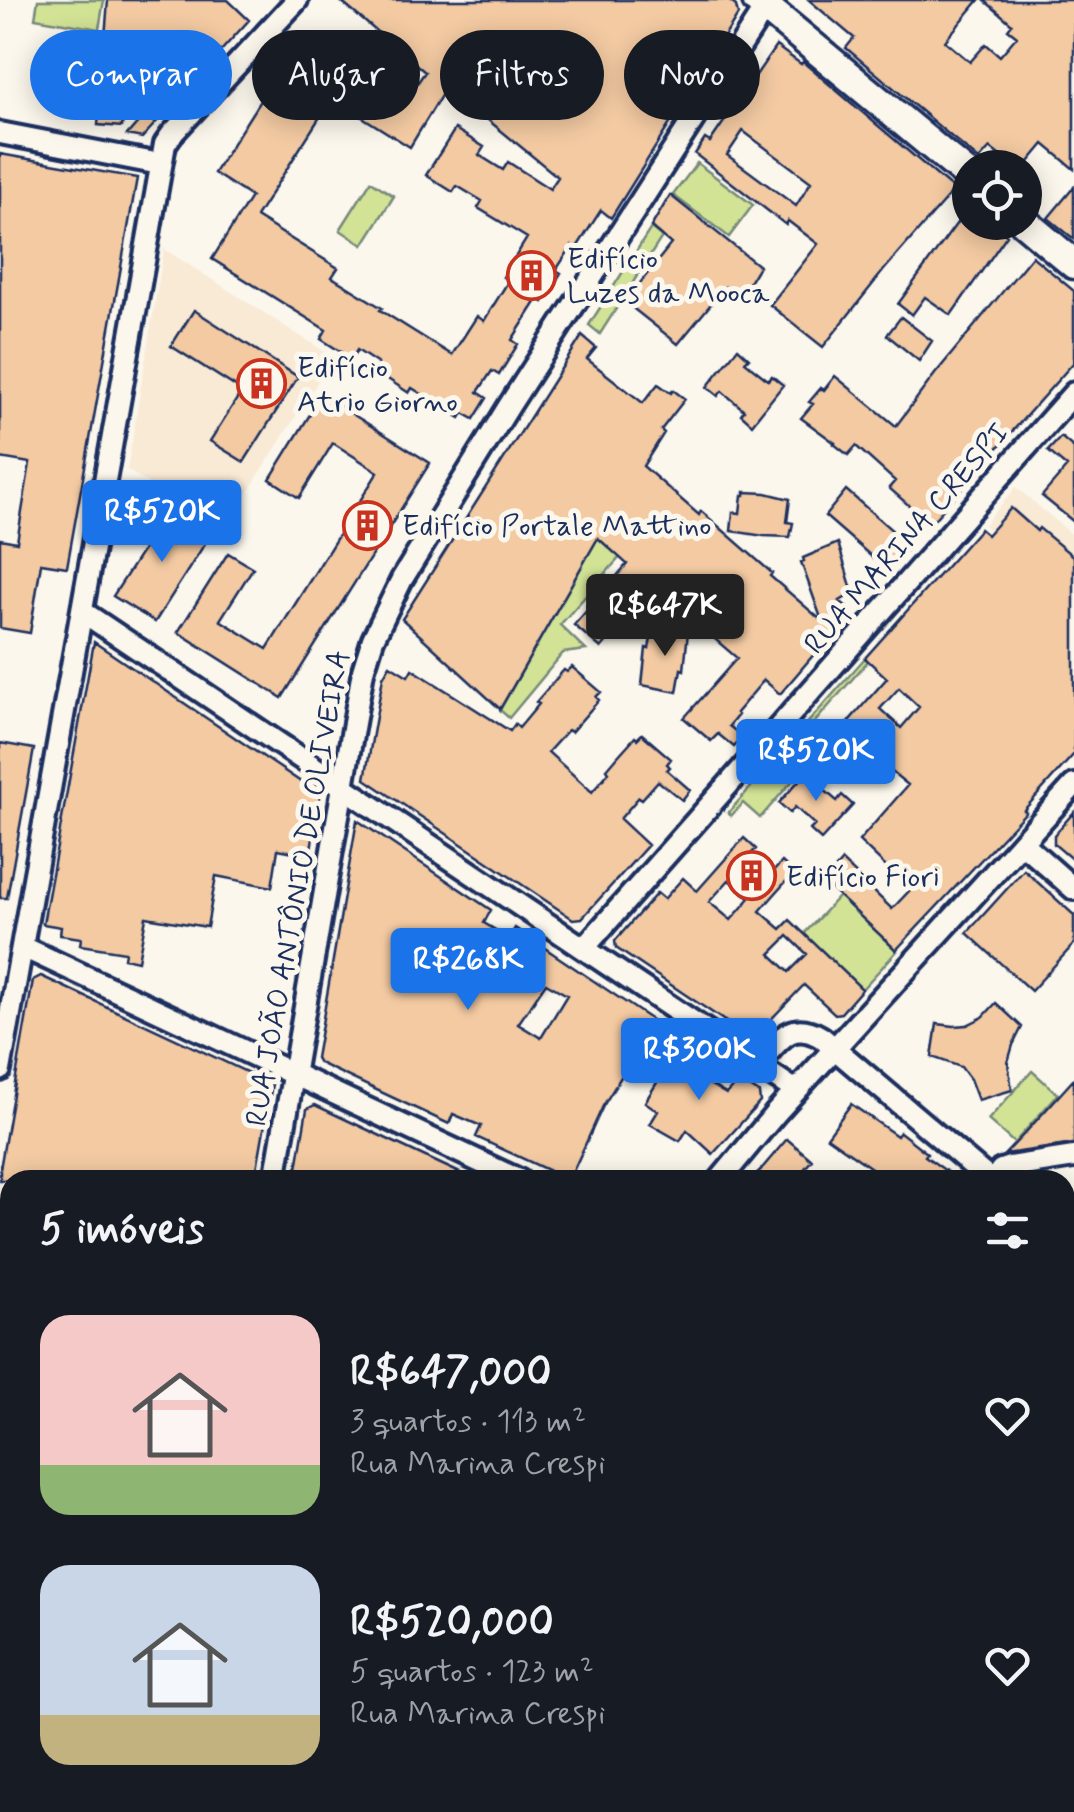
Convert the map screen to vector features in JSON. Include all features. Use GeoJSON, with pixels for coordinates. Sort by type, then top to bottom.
{"type":"FeatureCollection","features":[{"type":"Feature","properties":{"kind":"main road"},"geometry":{"type":"LineString","coordinates":[[764,2],[952,163]]}},
{"type":"Feature","properties":{"kind":"main road"},"geometry":{"type":"LineString","coordinates":[[1042,237],[1074,264]]}},
{"type":"Feature","properties":{"kind":"street"},"geometry":{"type":"LineString","coordinates":[[0,1070],[165,144],[296,0]]}},
{"type":"Feature","properties":{"kind":"street","name":"RUA JOÃO ANTÔNIO DE OLIVEIRA"},"geometry":{"type":"LineString","coordinates":[[277,1170],[343,786],[373,639],[402,579],[764,2]]}},
{"type":"Feature","properties":{"kind":"street"},"geometry":{"type":"LineString","coordinates":[[0,133],[160,164]]}},
{"type":"Feature","properties":{"kind":"street","name":"RUA MARINA CRESPI"},"geometry":{"type":"LineString","coordinates":[[584,948],[1074,393]]}},
{"type":"Feature","properties":{"kind":"street"},"geometry":{"type":"LineString","coordinates":[[83,612],[796,1091]]}},
{"type":"Feature","properties":{"kind":"street"},"geometry":{"type":"LineString","coordinates":[[729,1170],[1074,785]]}},
{"type":"Feature","properties":{"kind":"street"},"geometry":{"type":"LineString","coordinates":[[1022,844],[1074,889]]}},
{"type":"Feature","properties":{"kind":"street"},"geometry":{"type":"LineString","coordinates":[[22,947],[498,1170]]}},
{"type":"Feature","properties":{"kind":"street"},"geometry":{"type":"LineString","coordinates":[[757,1065],[792,1030],[811,1031],[980,1170]]}},
{"type":"Feature","properties":{"kind":"street"},"geometry":{"type":"LineString","coordinates":[[1001,1170],[1074,1157]]}},
{"type":"Feature","properties":{"kind":"shaded area"},"geometry":{"type":"Polygon","coordinates":[[[164,249],[333,357],[223,532],[127,470],[164,249]]]}},
{"type":"Feature","properties":{"kind":"shaded area"},"geometry":{"type":"Polygon","coordinates":[[[1016,487],[1074,536],[1074,603],[984,525],[1016,487]]]}},
{"type":"Feature","properties":{"kind":"green space"},"geometry":{"type":"Polygon","coordinates":[[[38,0],[104,0],[99,29],[35,18],[38,0]]]}},
{"type":"Feature","properties":{"kind":"green space"},"geometry":{"type":"Polygon","coordinates":[[[697,163],[753,205],[729,237],[673,195],[697,163]]]}},
{"type":"Feature","properties":{"kind":"green space"},"geometry":{"type":"Polygon","coordinates":[[[371,181],[394,196],[363,245],[340,230],[371,181]]]}},
{"type":"Feature","properties":{"kind":"green space"},"geometry":{"type":"Polygon","coordinates":[[[651,228],[662,237],[600,334],[589,325],[651,228]]]}},
{"type":"Feature","properties":{"kind":"green space"},"geometry":{"type":"Polygon","coordinates":[[[598,538],[620,557],[560,625],[586,650],[563,653],[509,718],[500,710],[598,538]]]}},
{"type":"Feature","properties":{"kind":"green space"},"geometry":{"type":"Polygon","coordinates":[[[865,658],[868,661],[807,731],[823,746],[760,818],[743,803],[731,816],[728,813],[865,658]]]}},
{"type":"Feature","properties":{"kind":"green space"},"geometry":{"type":"Polygon","coordinates":[[[839,896],[897,951],[862,989],[804,934],[839,896]]]}},
{"type":"Feature","properties":{"kind":"green space"},"geometry":{"type":"Polygon","coordinates":[[[1032,1071],[1058,1094],[1014,1143],[988,1120],[1032,1071]]]}},
{"type":"Feature","properties":{"kind":"building"},"geometry":{"type":"Polygon","coordinates":[[[108,0],[228,0],[249,20],[232,39],[232,30],[106,30],[108,0]]]}},
{"type":"Feature","properties":{"kind":"building"},"geometry":{"type":"Polygon","coordinates":[[[339,0],[728,0],[736,6],[738,15],[729,30],[624,30],[624,120],[672,120],[611,218],[601,210],[576,249],[572,246],[556,270],[561,273],[543,302],[538,299],[512,340],[518,344],[499,375],[492,371],[478,392],[487,398],[474,419],[463,413],[460,418],[412,388],[409,393],[374,370],[378,364],[357,350],[352,359],[321,339],[326,330],[212,259],[251,197],[214,173],[252,113],[252,120],[318,120],[256,217],[338,268],[332,277],[452,355],[477,316],[484,321],[509,280],[503,277],[527,238],[478,208],[482,201],[457,186],[453,192],[426,175],[455,129],[484,147],[479,155],[503,170],[508,162],[550,189],[558,177],[488,120],[604,120],[604,30],[440,30],[440,97],[410,147],[367,120],[420,120],[420,79],[425,72],[420,68],[420,30],[375,30],[339,0]]]}},
{"type":"Feature","properties":{"kind":"building"},"geometry":{"type":"Polygon","coordinates":[[[809,0],[979,0],[945,41],[970,62],[986,44],[1000,56],[1017,36],[1008,29],[1012,24],[984,0],[1074,0],[1074,169],[1044,144],[1039,150],[967,150],[846,48],[854,38],[809,0]]]}},
{"type":"Feature","properties":{"kind":"building"},"geometry":{"type":"Polygon","coordinates":[[[776,46],[803,62],[952,192],[823,347],[770,305],[818,244],[788,221],[786,225],[695,154],[705,139],[710,142],[725,120],[760,120],[760,69],[776,46]],[[743,131],[727,155],[796,206],[811,182],[743,131]]]}},
{"type":"Feature","properties":{"kind":"building"},"geometry":{"type":"Polygon","coordinates":[[[98,120],[123,120],[122,127],[98,125],[98,120]]]}},
{"type":"Feature","properties":{"kind":"building"},"geometry":{"type":"Polygon","coordinates":[[[140,120],[158,120],[142,138],[127,135],[140,120]]]}},
{"type":"Feature","properties":{"kind":"building"},"geometry":{"type":"Polygon","coordinates":[[[0,154],[137,178],[67,567],[41,563],[30,633],[0,628],[0,539],[17,542],[30,463],[0,458],[0,154]]]}},
{"type":"Feature","properties":{"kind":"building"},"geometry":{"type":"Polygon","coordinates":[[[1074,187],[1074,239],[1048,218],[1074,187]]]}},
{"type":"Feature","properties":{"kind":"building"},"geometry":{"type":"Polygon","coordinates":[[[670,195],[759,266],[739,299],[725,287],[678,344],[625,302],[671,244],[651,227],[670,195]]]}},
{"type":"Feature","properties":{"kind":"building"},"geometry":{"type":"Polygon","coordinates":[[[952,230],[952,240],[1004,240],[951,315],[925,297],[912,315],[898,304],[952,230]]]}},
{"type":"Feature","properties":{"kind":"building"},"geometry":{"type":"Polygon","coordinates":[[[1032,256],[1074,291],[1074,362],[930,524],[889,488],[895,481],[856,446],[848,455],[801,418],[813,404],[809,402],[835,376],[896,426],[1032,256]]]}},
{"type":"Feature","properties":{"kind":"building","name":"Edifício Atrio Giorno"},"geometry":{"type":"Polygon","coordinates":[[[194,310],[298,377],[244,462],[210,441],[242,391],[171,346],[194,310]]]}},
{"type":"Feature","properties":{"kind":"building"},"geometry":{"type":"Polygon","coordinates":[[[901,317],[932,341],[919,361],[887,335],[901,317]]]}},
{"type":"Feature","properties":{"kind":"building"},"geometry":{"type":"Polygon","coordinates":[[[582,336],[596,348],[587,359],[643,403],[658,384],[685,399],[661,430],[664,433],[643,466],[699,515],[701,511],[822,621],[801,562],[838,543],[853,593],[840,601],[851,611],[780,694],[764,680],[729,726],[743,737],[734,747],[718,734],[711,741],[684,718],[737,658],[659,591],[661,582],[601,648],[574,625],[596,595],[599,597],[627,564],[598,538],[500,709],[402,619],[582,336]]]}},
{"type":"Feature","properties":{"kind":"building"},"geometry":{"type":"Polygon","coordinates":[[[738,348],[749,358],[745,362],[768,380],[772,376],[783,385],[752,424],[741,414],[744,410],[722,391],[718,396],[707,387],[738,348]]]}},
{"type":"Feature","properties":{"kind":"building","name":"Edifício Portale Mattino"},"geometry":{"type":"Polygon","coordinates":[[[322,395],[430,463],[282,698],[178,632],[228,553],[253,568],[220,620],[267,649],[378,472],[333,443],[299,498],[270,479],[322,395]]]}},
{"type":"Feature","properties":{"kind":"building"},"geometry":{"type":"Polygon","coordinates":[[[1061,437],[1074,448],[1074,522],[1042,496],[1067,467],[1048,451],[1061,437]]]}},
{"type":"Feature","properties":{"kind":"building"},"geometry":{"type":"Polygon","coordinates":[[[846,490],[910,546],[888,571],[825,516],[846,490]]]}},
{"type":"Feature","properties":{"kind":"building"},"geometry":{"type":"Polygon","coordinates":[[[745,492],[790,499],[790,537],[731,531],[733,512],[740,513],[745,492]]]}},
{"type":"Feature","properties":{"kind":"building"},"geometry":{"type":"Polygon","coordinates":[[[170,508],[211,534],[155,622],[113,596],[170,508]]]}},
{"type":"Feature","properties":{"kind":"building"},"geometry":{"type":"Polygon","coordinates":[[[1011,508],[1074,557],[1074,754],[1026,812],[896,950],[824,882],[842,861],[892,909],[910,890],[859,841],[908,785],[887,768],[880,772],[870,764],[879,754],[858,735],[849,745],[839,736],[887,678],[865,658],[980,529],[987,535],[1011,508]],[[899,688],[880,709],[901,728],[919,707],[899,688]]]}},
{"type":"Feature","properties":{"kind":"building"},"geometry":{"type":"Polygon","coordinates":[[[653,626],[688,632],[677,692],[642,685],[653,626]]]}},
{"type":"Feature","properties":{"kind":"building"},"geometry":{"type":"Polygon","coordinates":[[[94,642],[320,797],[310,855],[278,849],[272,887],[216,876],[207,927],[146,917],[138,961],[124,958],[125,952],[80,945],[81,938],[60,935],[61,927],[43,924],[94,642]]]}},
{"type":"Feature","properties":{"kind":"building"},"geometry":{"type":"Polygon","coordinates":[[[390,665],[408,676],[412,669],[510,731],[515,724],[519,728],[548,688],[564,670],[572,667],[601,692],[596,697],[599,700],[548,752],[592,792],[618,756],[642,734],[671,759],[667,770],[690,790],[682,800],[658,781],[642,799],[639,797],[620,819],[648,845],[582,918],[573,919],[365,779],[383,677],[390,665]]]}},
{"type":"Feature","properties":{"kind":"building"},"geometry":{"type":"Polygon","coordinates":[[[0,743],[34,749],[7,898],[0,898],[0,743]]]}},
{"type":"Feature","properties":{"kind":"building"},"geometry":{"type":"Polygon","coordinates":[[[811,767],[821,776],[816,783],[837,801],[842,795],[853,805],[821,840],[810,830],[815,825],[795,807],[790,813],[779,803],[811,767]]]}},
{"type":"Feature","properties":{"kind":"building"},"geometry":{"type":"Polygon","coordinates":[[[1074,812],[1074,861],[1054,844],[1054,835],[1074,812]]]}},
{"type":"Feature","properties":{"kind":"building"},"geometry":{"type":"Polygon","coordinates":[[[357,820],[491,910],[484,923],[509,938],[515,928],[655,1022],[603,1106],[574,1170],[547,1170],[476,1137],[481,1126],[453,1114],[449,1124],[319,1063],[316,1058],[357,820]],[[546,983],[518,1024],[541,1038],[567,995],[546,983]]]}},
{"type":"Feature","properties":{"kind":"building"},"geometry":{"type":"Polygon","coordinates":[[[744,838],[756,849],[752,853],[773,872],[782,862],[792,871],[760,911],[781,929],[790,920],[862,989],[841,1013],[835,1014],[804,985],[750,1038],[616,948],[615,941],[657,893],[664,899],[683,878],[697,891],[744,838]],[[729,880],[709,902],[731,920],[750,898],[729,880]],[[788,936],[770,954],[789,972],[807,954],[788,936]]]}},
{"type":"Feature","properties":{"kind":"building"},"geometry":{"type":"Polygon","coordinates":[[[1024,870],[1074,915],[1074,944],[1031,991],[967,933],[1024,870]]]}},
{"type":"Feature","properties":{"kind":"building"},"geometry":{"type":"Polygon","coordinates":[[[41,976],[272,1084],[257,1170],[0,1170],[33,980],[41,976]]]}},
{"type":"Feature","properties":{"kind":"building"},"geometry":{"type":"Polygon","coordinates":[[[996,1003],[1022,1027],[1008,1062],[1012,1090],[978,1100],[961,1067],[932,1057],[937,1024],[967,1025],[983,1017],[996,1003]]]}},
{"type":"Feature","properties":{"kind":"building"},"geometry":{"type":"Polygon","coordinates":[[[694,1050],[716,1064],[706,1082],[726,1094],[739,1080],[759,1093],[760,1102],[713,1154],[687,1130],[680,1141],[650,1124],[658,1111],[645,1102],[674,1055],[687,1063],[694,1050]]]}},
{"type":"Feature","properties":{"kind":"building"},"geometry":{"type":"Polygon","coordinates":[[[1074,1079],[1074,1144],[1005,1154],[1026,1132],[1074,1079]]]}},
{"type":"Feature","properties":{"kind":"building"},"geometry":{"type":"Polygon","coordinates":[[[851,1104],[897,1136],[900,1132],[945,1170],[874,1170],[827,1137],[851,1104]]]}},
{"type":"Feature","properties":{"kind":"building"},"geometry":{"type":"Polygon","coordinates":[[[315,1105],[454,1170],[297,1170],[307,1109],[315,1105]]]}},
{"type":"Feature","properties":{"kind":"building"},"geometry":{"type":"Polygon","coordinates":[[[787,1139],[812,1160],[804,1170],[761,1170],[787,1139]]]}},
{"type":"Feature","properties":{"kind":"place","name":"Edifício Luzes da Mooca"},"geometry":{"type":"Point","coordinates":[532,275]}},
{"type":"Feature","properties":{"kind":"place","name":"Edifício Atrio Giorno"},"geometry":{"type":"Point","coordinates":[262,384]}},
{"type":"Feature","properties":{"kind":"place","name":"Edifício Portale Mattino"},"geometry":{"type":"Point","coordinates":[367,525]}},
{"type":"Feature","properties":{"kind":"place","name":"Edifício Fiori"},"geometry":{"type":"Point","coordinates":[751,876]}}]}
